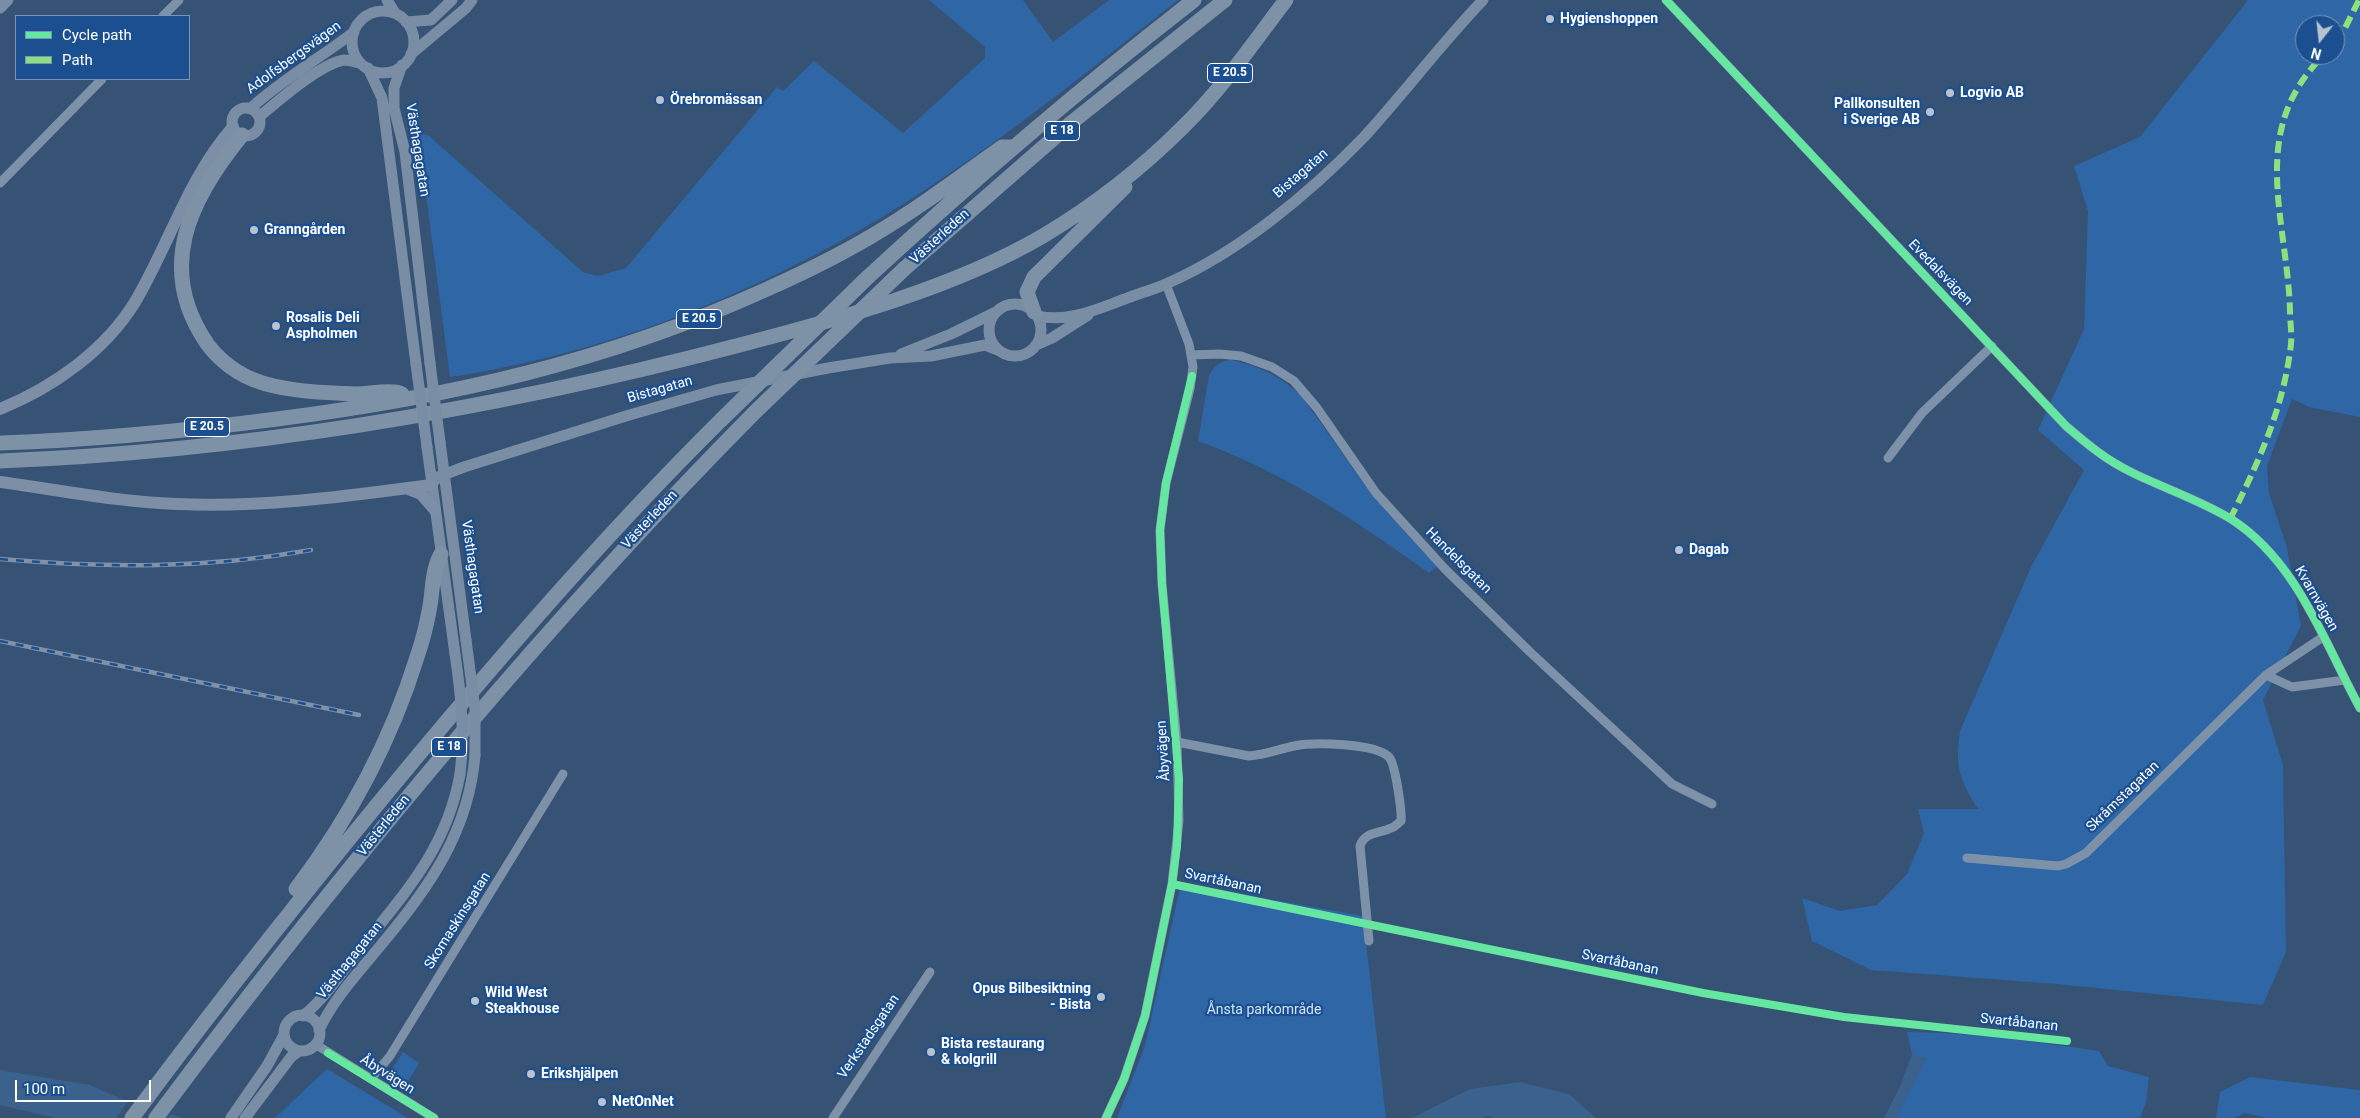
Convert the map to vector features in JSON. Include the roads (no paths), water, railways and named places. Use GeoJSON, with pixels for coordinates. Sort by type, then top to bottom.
{"type":"FeatureCollection","features":[{"type":"Feature","properties":{"kind":"highway","name":"Västerleden"},"geometry":{"type":"LineString","coordinates":[[132,1118],[263,945],[458,707],[616,529],[722,420],[868,278],[1077,92],[1194,0]]}},
{"type":"Feature","properties":{"kind":"highway","name":"Västerleden"},"geometry":{"type":"LineString","coordinates":[[156,1118],[304,924],[494,694],[622,550],[756,411],[904,269],[1071,123],[1225,0]]}},
{"type":"Feature","properties":{"kind":"highway","name":"E 20.5"},"geometry":{"type":"LineString","coordinates":[[0,461],[117,454],[242,442],[418,417],[506,401],[610,378],[769,338],[894,300],[1012,253],[1045,234],[1102,196],[1172,137],[1231,72],[1286,0]]}},
{"type":"Feature","properties":{"kind":"highway","name":"E 20.5"},"geometry":{"type":"LineString","coordinates":[[238,131],[194,212],[183,246],[181,264],[185,300],[202,336],[217,356],[230,368],[264,384],[297,390],[332,393],[399,392],[413,399]]}},
{"type":"Feature","properties":{"kind":"highway","name":"E 20.5"},"geometry":{"type":"LineString","coordinates":[[1036,314],[1028,292],[1034,277],[1118,196],[1167,145],[1172,137]]}},
{"type":"Feature","properties":{"kind":"highway","name":"E 20.5"},"geometry":{"type":"LineString","coordinates":[[0,443],[203,428],[413,399],[514,377],[597,355],[741,302],[819,264],[869,238],[1002,147],[1013,147]]}},
{"type":"Feature","properties":{"kind":"highway","name":"E 18"},"geometry":{"type":"LineString","coordinates":[[263,945],[265,931],[337,830],[381,749],[418,655],[430,608],[435,565],[441,554]]}},
{"type":"Feature","properties":{"kind":"main road"},"geometry":{"type":"LineString","coordinates":[[0,8],[8,0]]}},
{"type":"Feature","properties":{"kind":"main road"},"geometry":{"type":"LineString","coordinates":[[372,0],[369,13],[354,32],[353,47],[355,57],[364,65],[382,72],[393,71],[402,65],[410,55],[460,13],[472,0]]}},
{"type":"Feature","properties":{"kind":"main road"},"geometry":{"type":"LineString","coordinates":[[387,0],[395,13],[406,22],[413,37],[410,55]]}},
{"type":"Feature","properties":{"kind":"main road"},"geometry":{"type":"LineString","coordinates":[[406,22],[431,20],[452,0]]}},
{"type":"Feature","properties":{"kind":"main road","name":"Bistagatan"},"geometry":{"type":"LineString","coordinates":[[1036,314],[1056,319],[1093,312],[1166,284],[1199,267],[1246,238],[1321,178],[1365,135],[1483,0]]}},
{"type":"Feature","properties":{"kind":"main road"},"geometry":{"type":"LineString","coordinates":[[369,13],[380,10],[395,13]]}},
{"type":"Feature","properties":{"kind":"main road","name":"Adolfsbergsvägen"},"geometry":{"type":"LineString","coordinates":[[251,108],[290,76],[330,51],[354,32]]}},
{"type":"Feature","properties":{"kind":"main road","name":"E 20.5"},"geometry":{"type":"LineString","coordinates":[[251,108],[242,108],[236,112],[232,119],[238,131],[250,135],[256,132],[260,124],[260,117],[288,93],[333,64],[346,60],[364,65]]}},
{"type":"Feature","properties":{"kind":"main road","name":"Västhagagatan"},"geometry":{"type":"LineString","coordinates":[[364,65],[382,98],[416,364],[430,493]]}},
{"type":"Feature","properties":{"kind":"main road","name":"Västhagagatan"},"geometry":{"type":"LineString","coordinates":[[319,1030],[333,1004],[395,928],[442,861],[464,815],[472,784],[475,755],[474,709],[466,640],[405,152],[394,108],[396,79],[402,65]]}},
{"type":"Feature","properties":{"kind":"main road"},"geometry":{"type":"LineString","coordinates":[[251,108],[260,117]]}},
{"type":"Feature","properties":{"kind":"main road","name":"E 20.5"},"geometry":{"type":"LineString","coordinates":[[0,409],[39,390],[65,374],[92,352],[115,329],[141,291],[202,169],[238,131]]}},
{"type":"Feature","properties":{"kind":"main road"},"geometry":{"type":"LineString","coordinates":[[1036,314],[1024,304],[1008,305],[998,311],[991,320],[988,332],[992,344],[1007,355],[1020,355],[1036,345]]}},
{"type":"Feature","properties":{"kind":"main road","name":"Bistagatan"},"geometry":{"type":"LineString","coordinates":[[890,358],[951,334],[998,311]]}},
{"type":"Feature","properties":{"kind":"main road","name":"Bistagatan"},"geometry":{"type":"LineString","coordinates":[[1036,345],[1093,312]]}},
{"type":"Feature","properties":{"kind":"main road","name":"E 20.5"},"geometry":{"type":"LineString","coordinates":[[1036,314],[1041,329],[1036,345]]}},
{"type":"Feature","properties":{"kind":"main road","name":"Bistagatan"},"geometry":{"type":"LineString","coordinates":[[430,493],[438,477],[464,467],[678,400],[828,368],[890,358],[931,356],[979,346],[998,350]]}},
{"type":"Feature","properties":{"kind":"main road"},"geometry":{"type":"LineString","coordinates":[[0,482],[177,504],[246,504],[323,499],[405,489],[430,493],[435,510]]}},
{"type":"Feature","properties":{"kind":"main road","name":"Västhagagatan"},"geometry":{"type":"LineString","coordinates":[[303,1016],[325,994],[406,892],[425,865],[441,836],[454,806],[460,774],[462,717],[435,510]]}},
{"type":"Feature","properties":{"kind":"main road"},"geometry":{"type":"LineString","coordinates":[[245,1118],[295,1054],[309,1049],[315,1044],[319,1030],[313,1020],[303,1016],[297,1016],[289,1020],[284,1029],[288,1045],[295,1054]]}},
{"type":"Feature","properties":{"kind":"main road"},"geometry":{"type":"LineString","coordinates":[[230,1118],[267,1066],[284,1035]]}},
{"type":"Feature","properties":{"kind":"street"},"geometry":{"type":"LineString","coordinates":[[164,15],[179,0]]}},
{"type":"Feature","properties":{"kind":"street","name":"Evedalsvägen"},"geometry":{"type":"LineString","coordinates":[[1666,0],[2066,426],[2102,456],[2132,473],[2230,519]]}},
{"type":"Feature","properties":{"kind":"street"},"geometry":{"type":"LineString","coordinates":[[0,182],[101,80]]}},
{"type":"Feature","properties":{"kind":"street","name":"Åbyvägen"},"geometry":{"type":"LineString","coordinates":[[1106,1118],[1124,1079],[1144,1016],[1172,884],[1179,821],[1177,742],[1160,551],[1162,506],[1192,376],[1192,355],[1166,284]]}},
{"type":"Feature","properties":{"kind":"street"},"geometry":{"type":"LineString","coordinates":[[1888,458],[1922,413],[1992,346]]}},
{"type":"Feature","properties":{"kind":"street","name":"Handelsgatan"},"geometry":{"type":"LineString","coordinates":[[1192,355],[1219,354],[1241,356],[1272,367],[1294,381],[1317,408],[1376,493],[1445,569],[1530,652],[1672,784],[1712,804]]}},
{"type":"Feature","properties":{"kind":"street","name":"Kvarnvägen"},"geometry":{"type":"LineString","coordinates":[[2230,519],[2263,546],[2287,573],[2324,636],[2360,708]]}},
{"type":"Feature","properties":{"kind":"street","name":"Skråmstagatan"},"geometry":{"type":"LineString","coordinates":[[1967,858],[2038,866],[2058,866],[2075,860],[2086,853],[2266,675],[2324,636]]}},
{"type":"Feature","properties":{"kind":"street"},"geometry":{"type":"LineString","coordinates":[[2266,675],[2292,687],[2345,680]]}},
{"type":"Feature","properties":{"kind":"street"},"geometry":{"type":"LineString","coordinates":[[1177,742],[1249,756],[1261,755],[1294,746],[1334,744],[1383,753],[1390,758],[1402,809],[1401,821],[1392,828],[1369,834],[1362,840],[1360,846],[1369,941]]}},
{"type":"Feature","properties":{"kind":"street","name":"Skomaskinsgatan"},"geometry":{"type":"LineString","coordinates":[[371,1079],[390,1056],[563,774]]}},
{"type":"Feature","properties":{"kind":"street","name":"Verkstadsgatan"},"geometry":{"type":"LineString","coordinates":[[833,1118],[930,972]]}},
{"type":"Feature","properties":{"kind":"street","name":"Åbyvägen"},"geometry":{"type":"LineString","coordinates":[[315,1044],[434,1118]]}},
{"type":"Feature","properties":{"kind":"railway"},"geometry":{"type":"LineString","coordinates":[[0,559],[117,565],[194,564],[233,561],[311,550]]}},
{"type":"Feature","properties":{"kind":"railway"},"geometry":{"type":"LineString","coordinates":[[0,641],[359,715]]}},
{"type":"Feature","properties":{"kind":"place","name":"Hygienshoppen"},"geometry":{"type":"Point","coordinates":[1550,19]}},
{"type":"Feature","properties":{"kind":"place","name":"Logvio AB"},"geometry":{"type":"Point","coordinates":[1950,93]}},
{"type":"Feature","properties":{"kind":"place","name":"Örebromässan"},"geometry":{"type":"Point","coordinates":[660,100]}},
{"type":"Feature","properties":{"kind":"place","name":"Pallkonsulten i Sverige AB"},"geometry":{"type":"Point","coordinates":[1930,112]}},
{"type":"Feature","properties":{"kind":"place","name":"Granngården"},"geometry":{"type":"Point","coordinates":[254,230]}},
{"type":"Feature","properties":{"kind":"place","name":"Rosalis Deli Aspholmen"},"geometry":{"type":"Point","coordinates":[276,326]}},
{"type":"Feature","properties":{"kind":"place","name":"Dagab"},"geometry":{"type":"Point","coordinates":[1679,550]}},
{"type":"Feature","properties":{"kind":"place","name":"Opus Bilbesiktning - Bista"},"geometry":{"type":"Point","coordinates":[1101,997]}},
{"type":"Feature","properties":{"kind":"place","name":"Wild West Steakhouse"},"geometry":{"type":"Point","coordinates":[475,1001]}},
{"type":"Feature","properties":{"kind":"place","name":"Bista restaurang & kolgrill"},"geometry":{"type":"Point","coordinates":[931,1052]}},
{"type":"Feature","properties":{"kind":"place","name":"Erikshjälpen"},"geometry":{"type":"Point","coordinates":[531,1074]}},
{"type":"Feature","properties":{"kind":"place","name":"NetOnNet"},"geometry":{"type":"Point","coordinates":[602,1102]}},
{"type":"Feature","properties":{"kind":"park label","name":"Ånsta parkområde"},"geometry":{"type":"Point","coordinates":[1264,1010]}}]}
